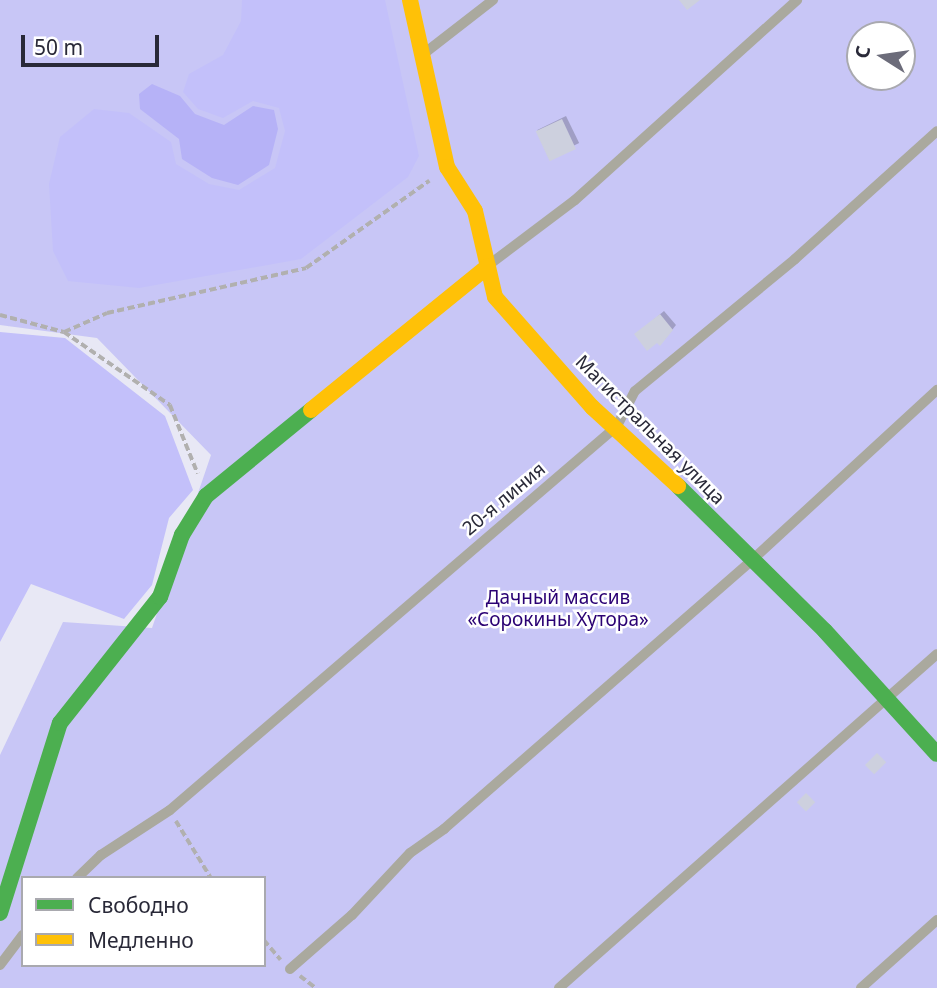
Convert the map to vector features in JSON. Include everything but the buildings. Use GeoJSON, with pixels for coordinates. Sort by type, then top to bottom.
{"type":"FeatureCollection","features":[{"type":"Feature","properties":{"kind":"street","name":"Магистральная улица"},"geometry":{"type":"LineString","coordinates":[[410,0],[447,167],[475,211],[495,297],[592,407],[617,426],[825,631],[937,754]]}},
{"type":"Feature","properties":{"kind":"street"},"geometry":{"type":"LineString","coordinates":[[0,913],[60,723],[97,671],[160,597],[182,535],[206,496],[488,266]]}},
{"type":"Feature","properties":{"kind":"lane"},"geometry":{"type":"LineString","coordinates":[[423,54],[493,0]]}},
{"type":"Feature","properties":{"kind":"lane"},"geometry":{"type":"LineString","coordinates":[[488,266],[575,200],[797,0]]}},
{"type":"Feature","properties":{"kind":"lane","name":"20-я линия"},"geometry":{"type":"LineString","coordinates":[[79,876],[101,855],[170,810],[617,426],[635,391],[795,259],[937,131]]}},
{"type":"Feature","properties":{"kind":"lane"},"geometry":{"type":"LineString","coordinates":[[290,969],[352,915],[410,853],[751,561],[937,390]]}},
{"type":"Feature","properties":{"kind":"lane"},"geometry":{"type":"LineString","coordinates":[[559,988],[937,654]]}},
{"type":"Feature","properties":{"kind":"lane"},"geometry":{"type":"LineString","coordinates":[[861,988],[937,920]]}},
{"type":"Feature","properties":{"kind":"lane"},"geometry":{"type":"LineString","coordinates":[[0,965],[21,938]]}},
{"type":"Feature","properties":{"kind":"path"},"geometry":{"type":"LineString","coordinates":[[64,332],[107,313],[306,268],[447,167]]}},
{"type":"Feature","properties":{"kind":"path"},"geometry":{"type":"LineString","coordinates":[[0,315],[64,332],[170,405],[206,496]]}},
{"type":"Feature","properties":{"kind":"path"},"geometry":{"type":"LineString","coordinates":[[170,810],[210,876]]}},
{"type":"Feature","properties":{"kind":"green space","name":"Дачный массив «Сорокины Хутора»"},"geometry":{"type":"Polygon","coordinates":[[[0,0],[937,0],[937,988],[0,988],[0,755],[63,622],[152,628],[211,455],[97,338],[0,325],[0,0]]]}},
{"type":"Feature","properties":{"kind":"shaded area"},"geometry":{"type":"Polygon","coordinates":[[[242,0],[385,0],[419,156],[408,177],[301,259],[139,288],[68,281],[53,251],[49,184],[60,137],[94,109],[129,113],[171,142],[176,164],[209,184],[239,190],[275,168],[285,131],[279,108],[253,101],[223,118],[198,109],[183,92],[189,74],[223,55],[241,21],[242,0]]]}},
{"type":"Feature","properties":{"kind":"shaded area"},"geometry":{"type":"Polygon","coordinates":[[[152,84],[180,96],[195,114],[224,125],[253,106],[274,110],[278,129],[269,165],[238,185],[212,178],[182,159],[179,139],[140,109],[139,94],[152,84]]]}},
{"type":"Feature","properties":{"kind":"shaded area"},"geometry":{"type":"Polygon","coordinates":[[[0,332],[65,338],[165,416],[193,490],[169,518],[152,585],[124,619],[31,584],[0,642],[0,332]]]}},
{"type":"Feature","properties":{"kind":"traffic: fast"},"geometry":{"type":"LineString","coordinates":[[0,913],[60,723],[160,597],[182,535],[206,496],[311,410]]}},
{"type":"Feature","properties":{"kind":"traffic: fast"},"geometry":{"type":"LineString","coordinates":[[678,486],[825,631],[937,754]]}},
{"type":"Feature","properties":{"kind":"traffic: slow"},"geometry":{"type":"LineString","coordinates":[[410,0],[447,167],[475,211],[495,297],[592,407],[678,486]]}},
{"type":"Feature","properties":{"kind":"traffic: slow"},"geometry":{"type":"LineString","coordinates":[[311,410],[488,266]]}}]}
